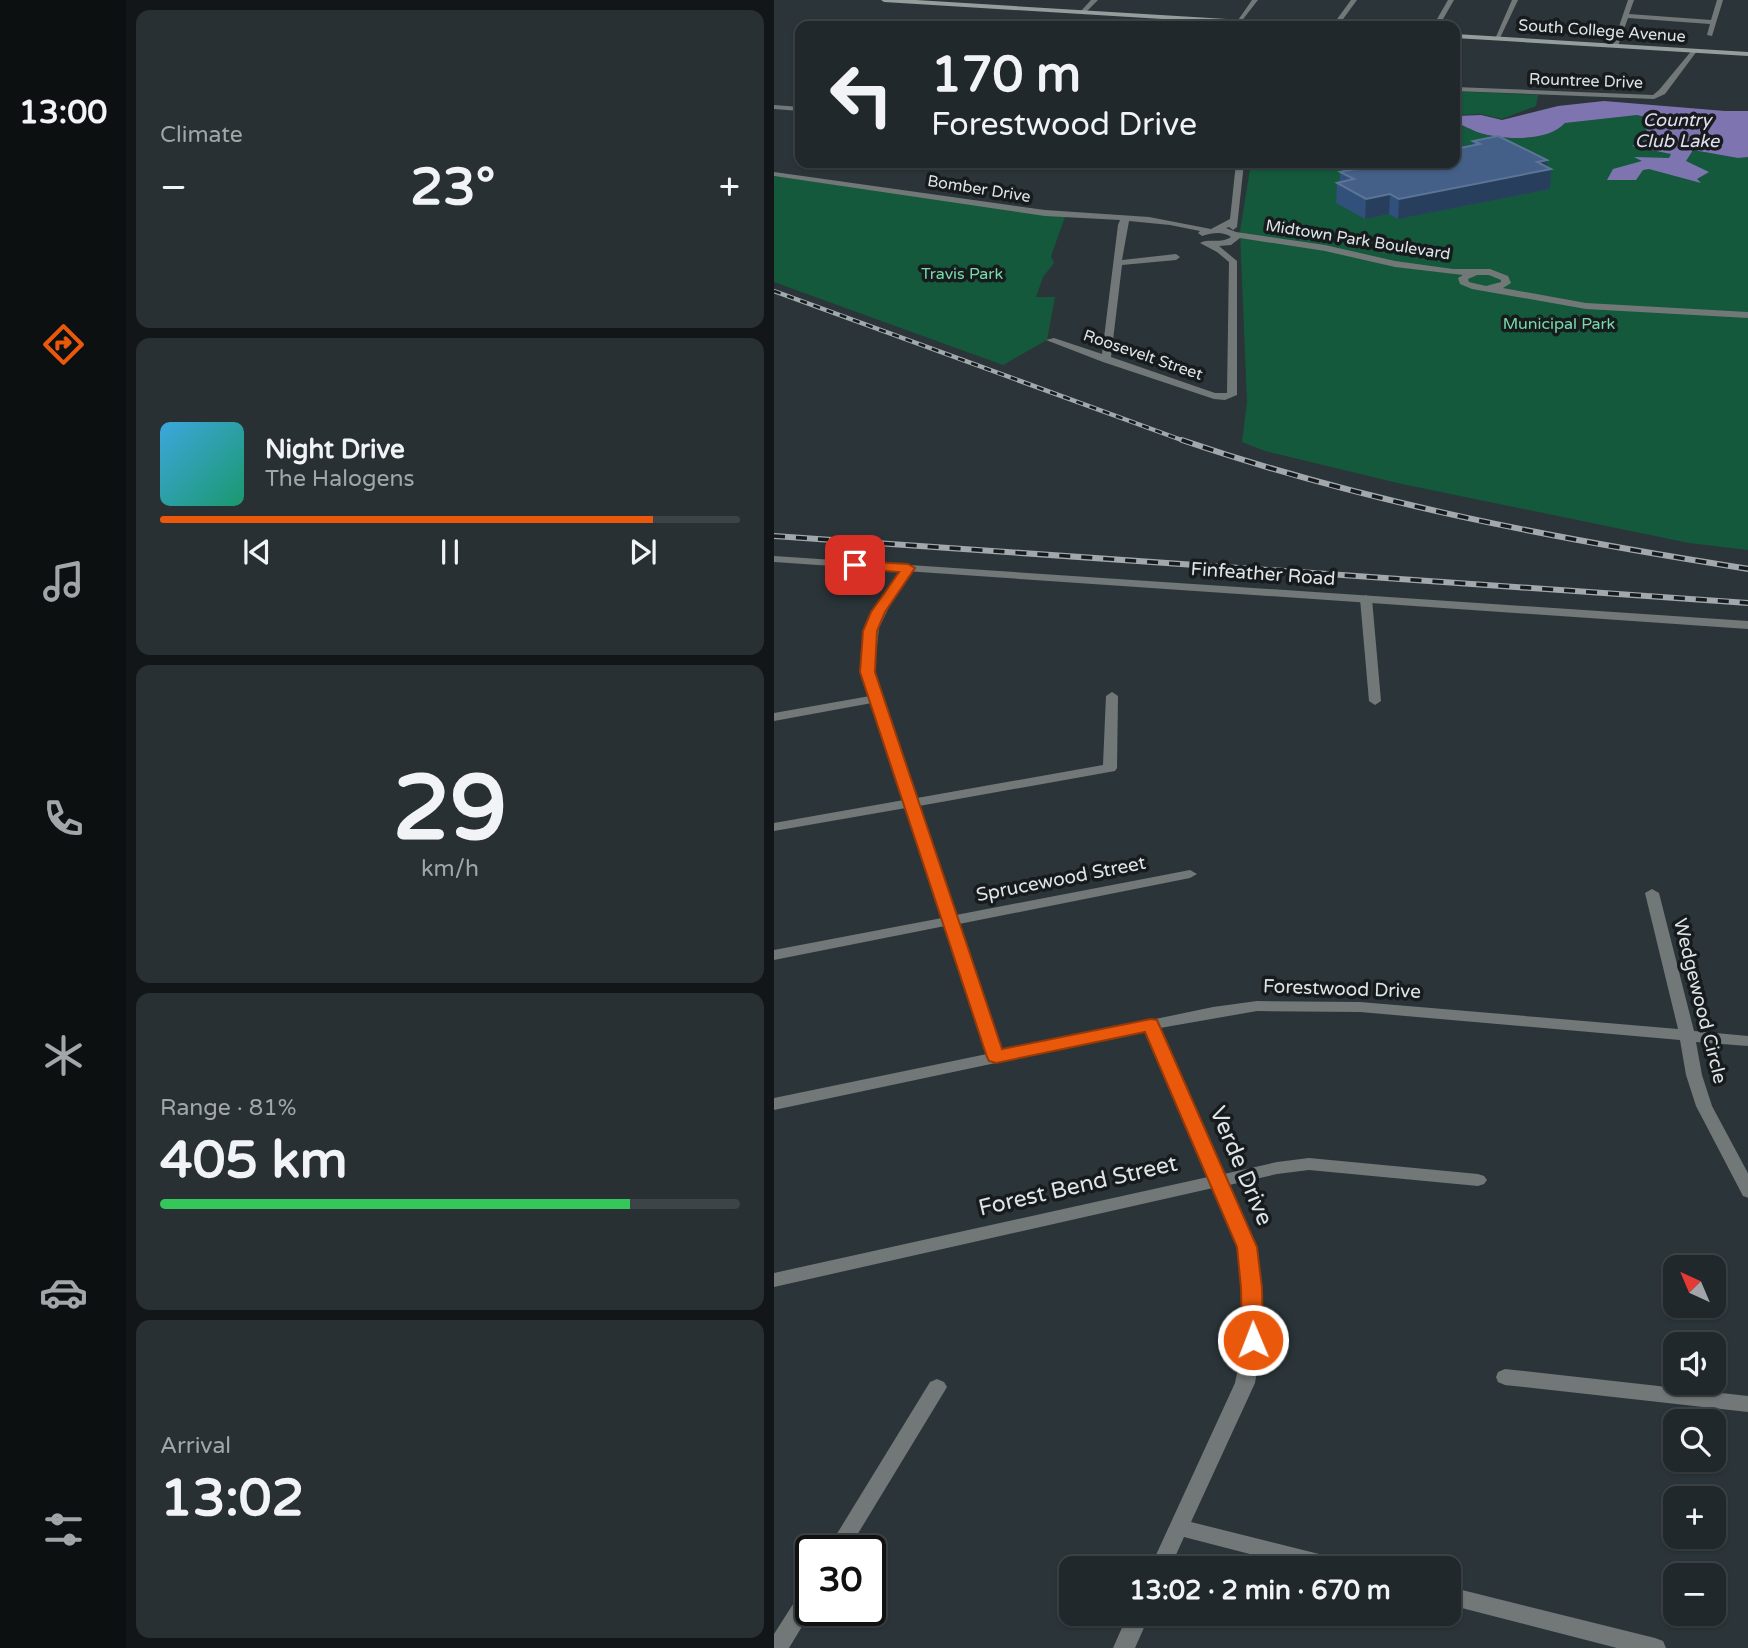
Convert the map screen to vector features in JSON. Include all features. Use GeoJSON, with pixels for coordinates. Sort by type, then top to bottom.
{"type":"FeatureCollection","features":[{"type":"Feature","properties":{"kind":"main road"},"geometry":{"type":"LineString","coordinates":[[884,0],[1222,21]]}},
{"type":"Feature","properties":{"kind":"main road","name":"South College Avenue"},"geometry":{"type":"LineString","coordinates":[[1460,36],[1749,54]]}},
{"type":"Feature","properties":{"kind":"street"},"geometry":{"type":"LineString","coordinates":[[1083,12],[1095,0]]}},
{"type":"Feature","properties":{"kind":"street"},"geometry":{"type":"LineString","coordinates":[[1239,21],[1255,0]]}},
{"type":"Feature","properties":{"kind":"street"},"geometry":{"type":"LineString","coordinates":[[1339,21],[1354,0]]}},
{"type":"Feature","properties":{"kind":"street"},"geometry":{"type":"LineString","coordinates":[[1439,21],[1451,0]]}},
{"type":"Feature","properties":{"kind":"street"},"geometry":{"type":"LineString","coordinates":[[1497,38],[1515,0]]}},
{"type":"Feature","properties":{"kind":"street"},"geometry":{"type":"LineString","coordinates":[[1614,46],[1631,0]]}},
{"type":"Feature","properties":{"kind":"street"},"geometry":{"type":"LineString","coordinates":[[1710,35],[1720,0]]}},
{"type":"Feature","properties":{"kind":"street"},"geometry":{"type":"LineString","coordinates":[[1625,16],[1715,22]]}},
{"type":"Feature","properties":{"kind":"street","name":"Rountree Drive"},"geometry":{"type":"LineString","coordinates":[[1460,89],[1654,97],[1662,92],[1693,51]]}},
{"type":"Feature","properties":{"kind":"street"},"geometry":{"type":"LineString","coordinates":[[774,107],[795,109]]}},
{"type":"Feature","properties":{"kind":"street"},"geometry":{"type":"LineString","coordinates":[[1231,241],[1239,168]]}},
{"type":"Feature","properties":{"kind":"street","name":"Bomber Drive"},"geometry":{"type":"LineString","coordinates":[[774,174],[887,188],[1046,213],[1213,230],[1231,241]]}},
{"type":"Feature","properties":{"kind":"street"},"geometry":{"type":"LineString","coordinates":[[1106,359],[1122,225],[1125,220]]}},
{"type":"Feature","properties":{"kind":"street"},"geometry":{"type":"LineString","coordinates":[[1201,239],[1233,221]]}},
{"type":"Feature","properties":{"kind":"street","name":"Bomber Drive"},"geometry":{"type":"LineString","coordinates":[[1179,226],[1201,239],[1231,241]]}},
{"type":"Feature","properties":{"kind":"street","name":"Midtown Park Boulevard"},"geometry":{"type":"LineString","coordinates":[[1231,241],[1325,248],[1395,264],[1496,274],[1507,281]]}},
{"type":"Feature","properties":{"kind":"street","name":"Midtown Park Boulevard"},"geometry":{"type":"LineString","coordinates":[[1231,241],[1310,250],[1369,265],[1448,278],[1491,289]]}},
{"type":"Feature","properties":{"kind":"street","name":"Roosevelt Street"},"geometry":{"type":"LineString","coordinates":[[1052,340],[1225,397],[1234,391],[1231,241]]}},
{"type":"Feature","properties":{"kind":"street"},"geometry":{"type":"LineString","coordinates":[[1118,263],[1176,257]]}},
{"type":"Feature","properties":{"kind":"street"},"geometry":{"type":"LineString","coordinates":[[1465,284],[1463,278],[1476,272]]}},
{"type":"Feature","properties":{"kind":"street"},"geometry":{"type":"LineString","coordinates":[[1491,289],[1503,286],[1507,281],[1525,289],[1586,300],[1749,309]]}},
{"type":"Feature","properties":{"kind":"street"},"geometry":{"type":"LineString","coordinates":[[1491,289],[1585,306],[1749,315]]}},
{"type":"Feature","properties":{"kind":"street","name":"Finfeather Road"},"geometry":{"type":"LineString","coordinates":[[774,559],[1749,625]]}},
{"type":"Feature","properties":{"kind":"street"},"geometry":{"type":"LineString","coordinates":[[908,568],[878,612],[870,631],[867,672],[996,1057]]}},
{"type":"Feature","properties":{"kind":"street"},"geometry":{"type":"LineString","coordinates":[[1366,599],[1375,701]]}},
{"type":"Feature","properties":{"kind":"street"},"geometry":{"type":"LineString","coordinates":[[774,827],[1109,768],[1112,696]]}},
{"type":"Feature","properties":{"kind":"street"},"geometry":{"type":"LineString","coordinates":[[774,717],[875,699]]}},
{"type":"Feature","properties":{"kind":"street","name":"Sprucewood Street"},"geometry":{"type":"LineString","coordinates":[[774,955],[1190,874]]}},
{"type":"Feature","properties":{"kind":"street","name":"Wedgewood Circle"},"geometry":{"type":"LineString","coordinates":[[1652,893],[1687,1035],[1694,1075],[1704,1105],[1749,1192]]}},
{"type":"Feature","properties":{"kind":"street","name":"Forestwood Drive"},"geometry":{"type":"LineString","coordinates":[[774,1104],[1151,1025],[1257,1006],[1305,1005],[1749,1041]]}},
{"type":"Feature","properties":{"kind":"street","name":"Verde Drive"},"geometry":{"type":"LineString","coordinates":[[1151,1025],[1247,1247],[1252,1288],[1253,1340],[1245,1383],[1166,1556]]}},
{"type":"Feature","properties":{"kind":"street","name":"Forest Bend Street"},"geometry":{"type":"LineString","coordinates":[[774,1280],[1219,1179],[1309,1164],[1479,1180]]}},
{"type":"Feature","properties":{"kind":"street"},"geometry":{"type":"LineString","coordinates":[[1505,1377],[1749,1404]]}},
{"type":"Feature","properties":{"kind":"street"},"geometry":{"type":"LineString","coordinates":[[846,1535],[937,1387]]}},
{"type":"Feature","properties":{"kind":"street"},"geometry":{"type":"LineString","coordinates":[[1179,1527],[1292,1556]]}},
{"type":"Feature","properties":{"kind":"street"},"geometry":{"type":"LineString","coordinates":[[1461,1599],[1655,1648]]}},
{"type":"Feature","properties":{"kind":"street"},"geometry":{"type":"LineString","coordinates":[[777,1648],[795,1619]]}},
{"type":"Feature","properties":{"kind":"street"},"geometry":{"type":"LineString","coordinates":[[1124,1648],[1134,1626]]}},
{"type":"Feature","properties":{"kind":"green space"},"geometry":{"type":"Polygon","coordinates":[[[1460,91],[1538,95],[1536,106],[1502,119],[1480,114],[1460,115],[1460,91]]]}},
{"type":"Feature","properties":{"kind":"green space","name":"Municipal Park"},"geometry":{"type":"Polygon","coordinates":[[[1637,115],[1645,117],[1652,138],[1640,142],[1644,150],[1688,154],[1693,150],[1738,158],[1748,157],[1748,550],[1689,543],[1402,484],[1265,451],[1242,442],[1247,402],[1240,231],[1250,168],[1460,168],[1460,125],[1489,135],[1524,138],[1548,134],[1565,123],[1637,115]]]}},
{"type":"Feature","properties":{"kind":"green space","name":"Travis Park"},"geometry":{"type":"Polygon","coordinates":[[[774,176],[1065,217],[1051,256],[1054,263],[1043,277],[1036,297],[1055,297],[1047,340],[1003,365],[774,282],[774,176]]]}},
{"type":"Feature","properties":{"kind":"water","name":"Country Club Lake"},"geometry":{"type":"Polygon","coordinates":[[[1604,101],[1748,111],[1748,157],[1738,158],[1693,150],[1686,161],[1709,172],[1697,179],[1701,183],[1649,169],[1643,170],[1636,180],[1607,180],[1613,169],[1642,161],[1634,157],[1669,158],[1671,154],[1632,146],[1652,138],[1644,126],[1645,117],[1637,115],[1565,123],[1548,134],[1525,138],[1480,133],[1460,125],[1460,116],[1481,115],[1502,120],[1558,106],[1604,101]]]}},
{"type":"Feature","properties":{"kind":"building"},"geometry":{"type":"Polygon","coordinates":[[[1498,136],[1547,160],[1537,162],[1551,169],[1399,199],[1390,194],[1366,199],[1337,183],[1354,179],[1340,172],[1360,168],[1460,168],[1460,148],[1480,144],[1473,141],[1498,136]]]}},
{"type":"Feature","properties":{"kind":"railway"},"geometry":{"type":"LineString","coordinates":[[774,291],[1187,442]]}},
{"type":"Feature","properties":{"kind":"railway"},"geometry":{"type":"LineString","coordinates":[[1182,440],[1321,483],[1462,517],[1749,569]]}},
{"type":"Feature","properties":{"kind":"railway"},"geometry":{"type":"LineString","coordinates":[[774,536],[1749,603]]}},
{"type":"Feature","properties":{"kind":"route"},"geometry":{"type":"LineString","coordinates":[[855,565],[908,568],[878,612],[870,631],[867,672],[996,1057],[1151,1025],[1247,1247],[1252,1288],[1253,1340]]}}]}
